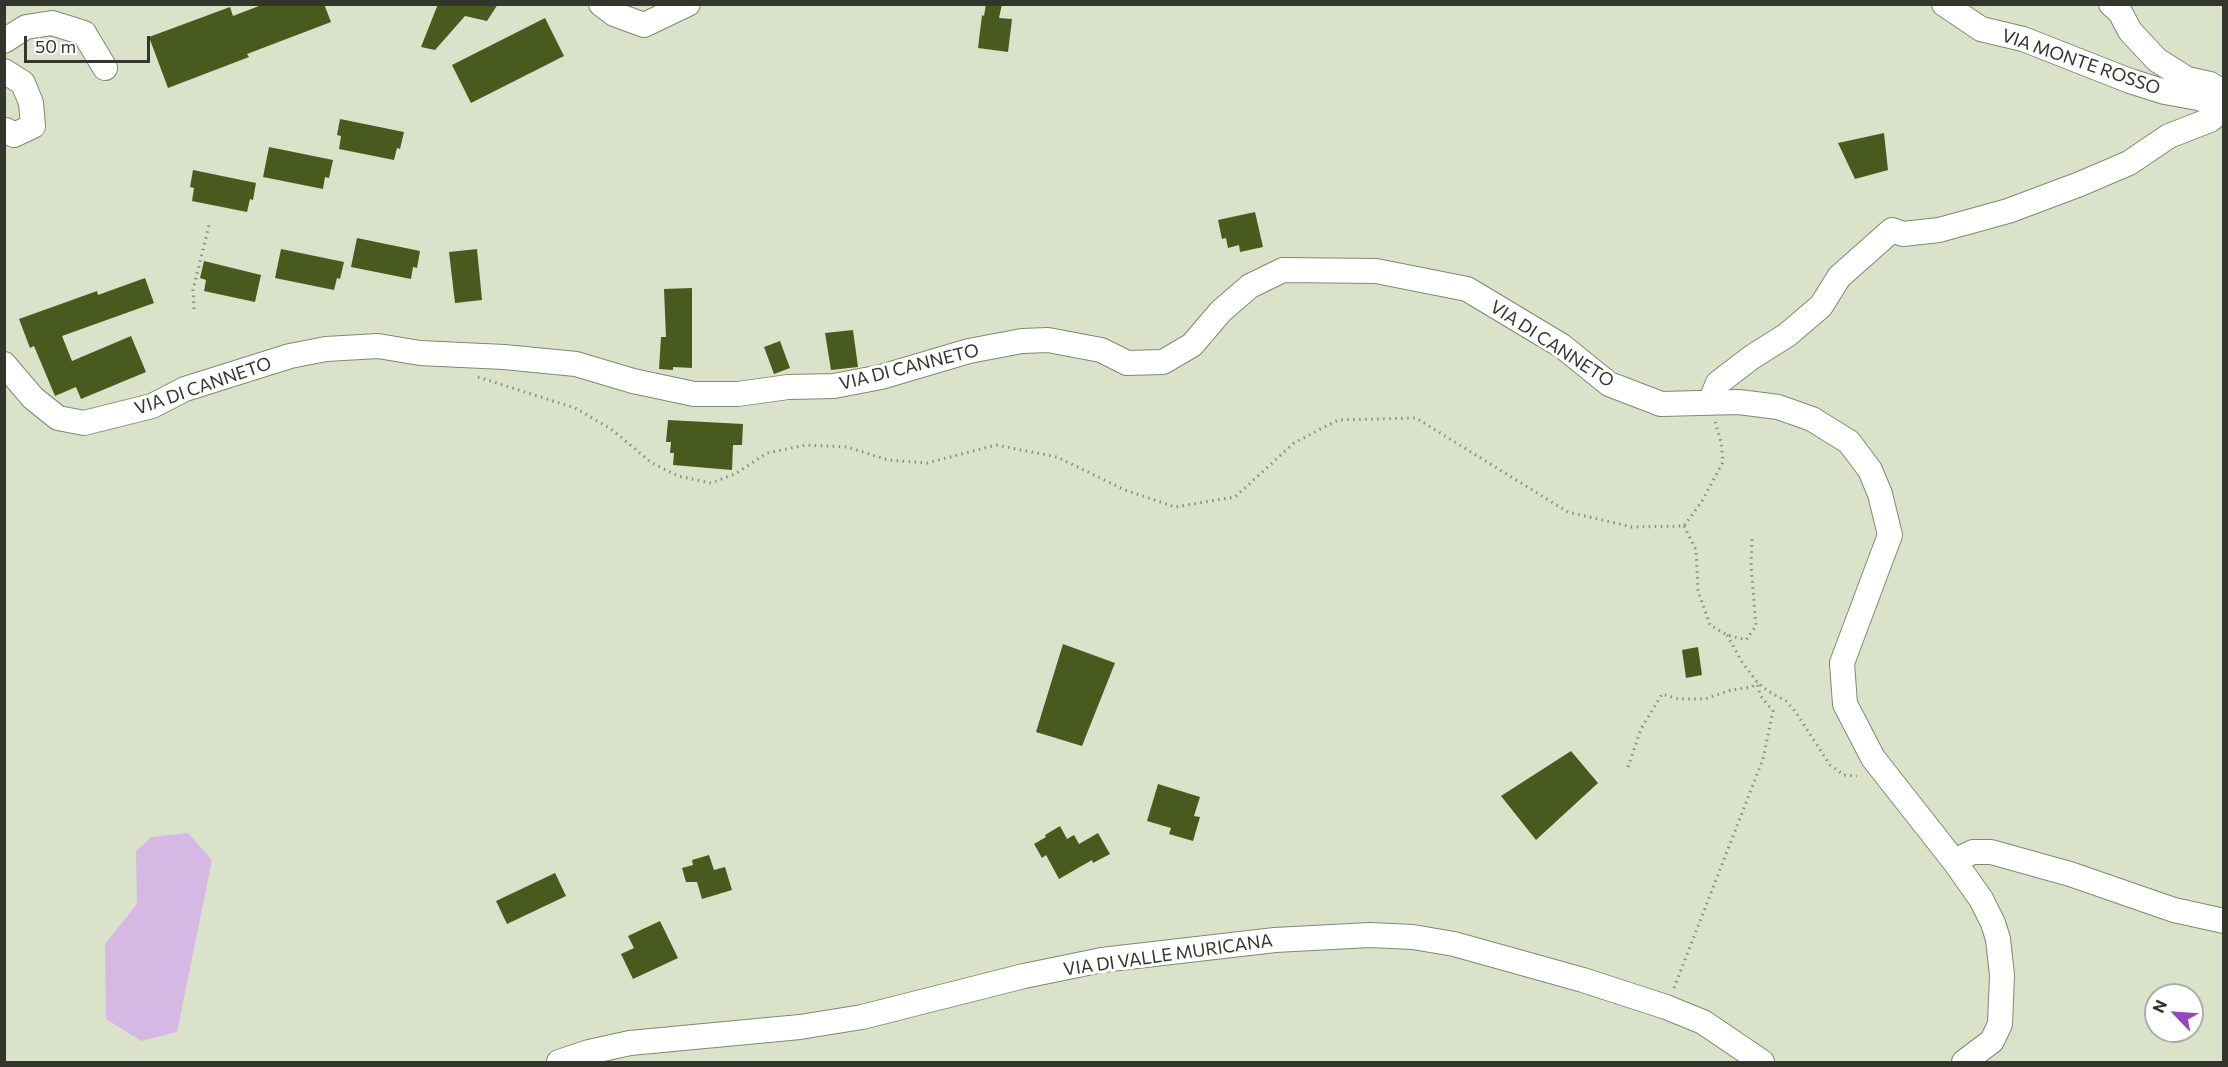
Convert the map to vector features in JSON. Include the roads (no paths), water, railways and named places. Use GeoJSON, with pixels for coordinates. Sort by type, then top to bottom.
{"type":"FeatureCollection","features":[{"type":"Feature","properties":{"kind":"street"},"geometry":{"type":"LineString","coordinates":[[602,4],[614,14],[644,25],[688,4]]}},
{"type":"Feature","properties":{"kind":"street","name":"VIA MONTE ROSSO"},"geometry":{"type":"LineString","coordinates":[[1944,4],[1981,29],[2023,39],[2165,92],[2198,98],[2223,108]]}},
{"type":"Feature","properties":{"kind":"street"},"geometry":{"type":"LineString","coordinates":[[2111,4],[2120,12],[2130,31],[2157,60],[2187,79],[2210,84],[2223,93]]}},
{"type":"Feature","properties":{"kind":"street"},"geometry":{"type":"LineString","coordinates":[[4,41],[26,27],[52,23],[84,33],[105,68]]}},
{"type":"Feature","properties":{"kind":"street"},"geometry":{"type":"LineString","coordinates":[[4,71],[23,82],[31,103],[33,126],[14,135],[6,130]]}},
{"type":"Feature","properties":{"kind":"street"},"geometry":{"type":"LineString","coordinates":[[1710,402],[1718,383],[1752,357],[1787,335],[1821,306],[1839,277],[1892,230],[1903,234],[1939,230],[2008,211],[2129,163],[2169,136],[2210,120],[2223,108]]}},
{"type":"Feature","properties":{"kind":"street","name":"VIA DI CANNETO"},"geometry":{"type":"LineString","coordinates":[[4,364],[33,398],[57,418],[84,423],[152,406],[185,389],[290,356],[326,349],[378,346],[420,353],[576,364],[633,381],[694,394],[738,394],[788,387],[834,386],[881,377],[969,351],[1022,341],[1048,340],[1101,350],[1127,363],[1163,362],[1192,345],[1221,311],[1250,286],[1283,270],[1376,271],[1467,289],[1562,346],[1609,384],[1661,404],[1739,402],[1778,407],[1812,419],[1849,442],[1870,470],[1880,494],[1890,535],[1842,663],[1845,704],[1873,758],[1976,891],[1993,923],[2000,951],[2002,975],[1999,1030],[1987,1046],[1964,1062]]}},
{"type":"Feature","properties":{"kind":"street"},"geometry":{"type":"LineString","coordinates":[[1954,861],[1973,852],[1999,854],[2070,874],[2164,908],[2223,921]]}},
{"type":"Feature","properties":{"kind":"street","name":"VIA DI VALLE MURICANA"},"geometry":{"type":"LineString","coordinates":[[559,1062],[589,1052],[630,1043],[782,1029],[862,1017],[1086,963],[1286,939],[1390,935],[1436,940],[1666,1006],[1703,1022],[1761,1062]]}}]}
